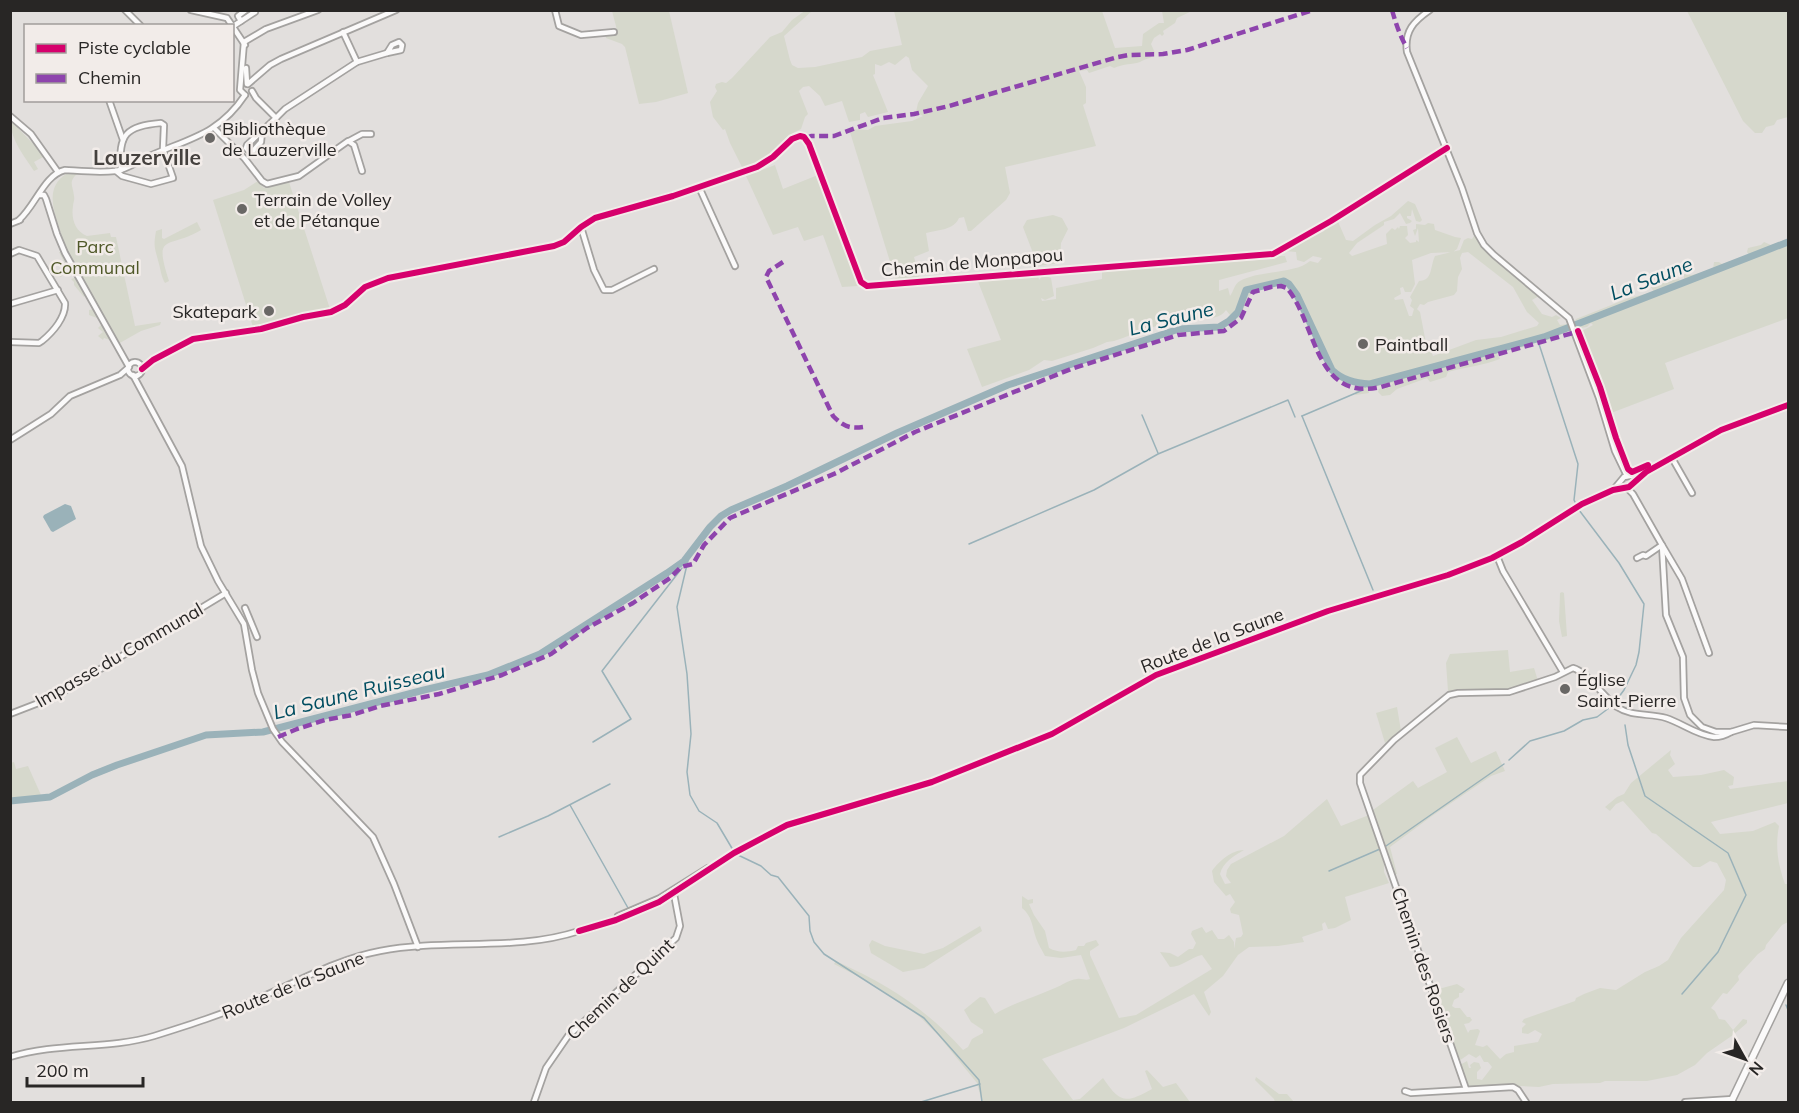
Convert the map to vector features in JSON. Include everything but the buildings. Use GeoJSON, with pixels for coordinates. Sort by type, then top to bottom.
{"type":"FeatureCollection","features":[{"type":"Feature","properties":{"kind":"main road"},"geometry":{"type":"LineString","coordinates":[[1732,1101],[1788,982]]}},
{"type":"Feature","properties":{"kind":"street"},"geometry":{"type":"LineString","coordinates":[[124,10],[139,24]]}},
{"type":"Feature","properties":{"kind":"street"},"geometry":{"type":"LineString","coordinates":[[191,10],[198,14],[225,17],[231,24]]}},
{"type":"Feature","properties":{"kind":"street"},"geometry":{"type":"LineString","coordinates":[[241,21],[238,16],[246,10]]}},
{"type":"Feature","properties":{"kind":"street"},"geometry":{"type":"LineString","coordinates":[[234,25],[255,12],[254,10]]}},
{"type":"Feature","properties":{"kind":"street"},"geometry":{"type":"LineString","coordinates":[[246,95],[242,47],[244,42],[261,32],[318,10]]}},
{"type":"Feature","properties":{"kind":"street"},"geometry":{"type":"LineString","coordinates":[[246,72],[254,75],[281,59],[396,10]]}},
{"type":"Feature","properties":{"kind":"street"},"geometry":{"type":"LineString","coordinates":[[555,10],[559,26],[581,35],[614,32]]}},
{"type":"Feature","properties":{"kind":"street"},"geometry":{"type":"LineString","coordinates":[[1430,10],[1410,28],[1407,48],[1481,242],[1570,321],[1599,398],[1625,478],[1682,579],[1709,653]]}},
{"type":"Feature","properties":{"kind":"street"},"geometry":{"type":"LineString","coordinates":[[234,27],[244,42],[246,72],[244,86]]}},
{"type":"Feature","properties":{"kind":"street"},"geometry":{"type":"LineString","coordinates":[[343,32],[357,62]]}},
{"type":"Feature","properties":{"kind":"street"},"geometry":{"type":"LineString","coordinates":[[262,132],[285,109],[357,62],[387,54]]}},
{"type":"Feature","properties":{"kind":"street"},"geometry":{"type":"LineString","coordinates":[[234,89],[244,86],[265,69]]}},
{"type":"Feature","properties":{"kind":"street"},"geometry":{"type":"LineString","coordinates":[[10,224],[19,220],[29,210],[55,174],[69,170],[119,171],[214,128],[252,90],[265,69]]}},
{"type":"Feature","properties":{"kind":"street"},"geometry":{"type":"LineString","coordinates":[[244,86],[252,90],[256,98],[276,118]]}},
{"type":"Feature","properties":{"kind":"street"},"geometry":{"type":"LineString","coordinates":[[246,95],[256,98]]}},
{"type":"Feature","properties":{"kind":"street"},"geometry":{"type":"LineString","coordinates":[[110,102],[123,140]]}},
{"type":"Feature","properties":{"kind":"street"},"geometry":{"type":"LineString","coordinates":[[10,116],[31,134],[52,163],[55,174]]}},
{"type":"Feature","properties":{"kind":"street"},"geometry":{"type":"LineString","coordinates":[[161,123],[165,128],[164,151],[173,178],[151,184],[122,176],[119,171],[123,140],[129,130],[135,127],[161,123]]}},
{"type":"Feature","properties":{"kind":"street"},"geometry":{"type":"LineString","coordinates":[[214,128],[262,181],[269,184],[299,176],[350,141],[365,133],[371,134]]}},
{"type":"Feature","properties":{"kind":"street","name":"Chemin de Monpapou"},"geometry":{"type":"LineString","coordinates":[[141,371],[153,360],[182,344],[199,338],[254,330],[331,312],[345,305],[365,287],[388,278],[554,246],[564,242],[595,218],[757,167],[773,157],[796,137],[804,137],[809,144],[861,282],[867,286],[1273,254],[1321,227],[1447,148]]}},
{"type":"Feature","properties":{"kind":"street"},"geometry":{"type":"LineString","coordinates":[[350,141],[355,147],[362,171]]}},
{"type":"Feature","properties":{"kind":"street"},"geometry":{"type":"LineString","coordinates":[[699,187],[735,266]]}},
{"type":"Feature","properties":{"kind":"street"},"geometry":{"type":"LineString","coordinates":[[40,196],[50,212],[64,253],[177,453],[188,488],[201,546],[244,624],[253,677],[271,724],[277,735],[363,824],[375,841],[418,947]]}},
{"type":"Feature","properties":{"kind":"street"},"geometry":{"type":"LineString","coordinates":[[581,227],[594,270],[604,290],[612,290],[654,269]]}},
{"type":"Feature","properties":{"kind":"street"},"geometry":{"type":"LineString","coordinates":[[10,254],[19,250],[38,256],[66,303],[64,315],[46,338],[39,343],[11,341]]}},
{"type":"Feature","properties":{"kind":"street"},"geometry":{"type":"LineString","coordinates":[[10,304],[58,290]]}},
{"type":"Feature","properties":{"kind":"street"},"geometry":{"type":"LineString","coordinates":[[122,354],[136,362],[141,371],[141,386]]}},
{"type":"Feature","properties":{"kind":"street","name":"Chemin de Monpapou"},"geometry":{"type":"LineString","coordinates":[[136,362],[153,360]]}},
{"type":"Feature","properties":{"kind":"street"},"geometry":{"type":"LineString","coordinates":[[130,371],[136,362]]}},
{"type":"Feature","properties":{"kind":"street"},"geometry":{"type":"LineString","coordinates":[[10,440],[51,414],[70,396],[130,371],[141,371]]}},
{"type":"Feature","properties":{"kind":"street","name":"Route de la Saune"},"geometry":{"type":"LineString","coordinates":[[10,1057],[47,1048],[108,1046],[144,1039],[221,1014],[355,957],[384,950],[537,941],[579,932],[624,917],[671,894],[763,837],[806,818],[921,786],[1045,737],[1156,675],[1328,611],[1448,575],[1497,556],[1572,510],[1613,490],[1629,486],[1646,472],[1725,428],[1788,405]]}},
{"type":"Feature","properties":{"kind":"street"},"geometry":{"type":"LineString","coordinates":[[1672,458],[1692,493]]}},
{"type":"Feature","properties":{"kind":"street","name":"Route de la Saune"},"geometry":{"type":"LineString","coordinates":[[1613,490],[1625,478],[1646,472]]}},
{"type":"Feature","properties":{"kind":"street"},"geometry":{"type":"LineString","coordinates":[[1625,478],[1629,486]]}},
{"type":"Feature","properties":{"kind":"street"},"geometry":{"type":"LineString","coordinates":[[1637,558],[1646,556],[1662,545]]}},
{"type":"Feature","properties":{"kind":"street"},"geometry":{"type":"LineString","coordinates":[[1662,545],[1664,606],[1670,629],[1683,657],[1684,698],[1687,709],[1702,727],[1716,732],[1731,732]]}},
{"type":"Feature","properties":{"kind":"street"},"geometry":{"type":"LineString","coordinates":[[1497,556],[1503,571],[1563,672],[1573,668],[1583,672],[1606,698],[1628,713],[1660,716],[1712,737],[1754,725],[1788,727]]}},
{"type":"Feature","properties":{"kind":"street","name":"Impasse du Communal"},"geometry":{"type":"LineString","coordinates":[[10,714],[54,697],[226,593]]}},
{"type":"Feature","properties":{"kind":"street"},"geometry":{"type":"LineString","coordinates":[[245,608],[257,637]]}},
{"type":"Feature","properties":{"kind":"street"},"geometry":{"type":"LineString","coordinates":[[244,624],[251,622]]}},
{"type":"Feature","properties":{"kind":"street","name":"Chemin des Rosiers"},"geometry":{"type":"LineString","coordinates":[[1466,1089],[1359,776],[1394,740],[1449,695],[1509,692],[1555,677],[1563,672]]}},
{"type":"Feature","properties":{"kind":"street","name":"Chemin de Quint"},"geometry":{"type":"LineString","coordinates":[[534,1102],[546,1068],[562,1043],[676,938],[680,926],[671,894]]}},
{"type":"Feature","properties":{"kind":"street"},"geometry":{"type":"LineString","coordinates":[[409,947],[410,928]]}},
{"type":"Feature","properties":{"kind":"street"},"geometry":{"type":"LineString","coordinates":[[1406,1091],[1411,1093],[1513,1087],[1518,1090],[1526,1102]]}},
{"type":"Feature","properties":{"kind":"street"},"geometry":{"type":"LineString","coordinates":[[1685,1102],[1732,1101]]}},
{"type":"Feature","properties":{"kind":"green space"},"geometry":{"type":"Polygon","coordinates":[[[806,10],[812,11],[784,36],[792,65],[798,68],[815,67],[862,57],[870,51],[902,45],[894,11],[1102,11],[1115,48],[1142,46],[1143,34],[1159,23],[1164,23],[1162,11],[1192,11],[1177,18],[1175,23],[1163,31],[1162,36],[1160,34],[1154,38],[1151,44],[1155,53],[1150,58],[1089,73],[1087,70],[1079,71],[1086,87],[1086,103],[1083,105],[1096,146],[1005,167],[1010,193],[1006,200],[971,231],[968,231],[964,217],[959,218],[950,227],[926,233],[929,251],[914,257],[920,279],[896,281],[849,129],[868,130],[875,126],[912,121],[923,116],[916,112],[918,103],[928,86],[912,70],[909,58],[906,56],[895,65],[889,62],[881,66],[875,64],[873,75],[888,112],[868,117],[865,112],[860,114],[860,120],[849,122],[842,101],[825,106],[820,96],[809,86],[803,87],[799,91],[808,114],[801,129],[793,133],[767,157],[743,169],[725,129],[723,130],[713,117],[710,102],[717,91],[716,84],[726,83],[770,37],[782,32],[792,20],[806,10]]]}},
{"type":"Feature","properties":{"kind":"green space"},"geometry":{"type":"Polygon","coordinates":[[[612,11],[669,11],[688,93],[639,104],[625,47],[606,38],[605,31],[617,30],[612,11]]]}},
{"type":"Feature","properties":{"kind":"green space"},"geometry":{"type":"Polygon","coordinates":[[[1687,11],[1788,11],[1788,117],[1777,120],[1774,125],[1766,127],[1762,133],[1755,133],[1743,121],[1687,11]]]}},
{"type":"Feature","properties":{"kind":"green space"},"geometry":{"type":"Polygon","coordinates":[[[10,120],[45,156],[34,162],[38,169],[34,171],[18,147],[10,120]]]}},
{"type":"Feature","properties":{"kind":"green space"},"geometry":{"type":"Polygon","coordinates":[[[775,165],[783,189],[818,175],[860,284],[858,286],[842,287],[823,235],[804,241],[798,227],[773,235],[746,176],[775,165]]]}},
{"type":"Feature","properties":{"kind":"green space","name":"Parc Communal"},"geometry":{"type":"Polygon","coordinates":[[[66,174],[77,174],[72,184],[73,215],[77,228],[87,236],[110,233],[111,237],[116,237],[135,326],[161,322],[160,325],[141,331],[118,344],[115,339],[104,338],[103,340],[98,336],[103,332],[98,328],[104,325],[99,316],[97,318],[89,315],[89,310],[94,309],[92,295],[88,294],[86,285],[83,288],[86,294],[84,297],[71,279],[74,278],[81,283],[70,258],[67,257],[70,268],[73,270],[73,276],[65,272],[61,277],[53,276],[66,266],[59,252],[66,251],[53,200],[58,181],[66,174]]]}},
{"type":"Feature","properties":{"kind":"green space"},"geometry":{"type":"Polygon","coordinates":[[[258,181],[264,188],[289,182],[330,309],[308,312],[253,327],[213,200],[244,190],[258,181]]]}},
{"type":"Feature","properties":{"kind":"green space"},"geometry":{"type":"Polygon","coordinates":[[[1408,201],[1415,204],[1422,220],[1416,221],[1412,209],[1411,216],[1407,218],[1412,221],[1406,224],[1400,213],[1357,243],[1349,253],[1352,256],[1387,244],[1386,234],[1392,228],[1395,230],[1398,227],[1399,229],[1400,226],[1407,226],[1408,235],[1405,238],[1410,243],[1416,240],[1419,242],[1418,228],[1415,236],[1413,230],[1416,229],[1416,224],[1434,224],[1435,230],[1461,238],[1454,252],[1460,250],[1464,240],[1477,236],[1481,246],[1539,296],[1532,300],[1542,314],[1552,317],[1556,315],[1561,318],[1557,320],[1560,325],[1568,324],[1569,330],[1553,339],[1496,352],[1500,359],[1448,372],[1446,377],[1430,382],[1427,378],[1397,389],[1390,395],[1382,396],[1378,392],[1379,389],[1387,386],[1389,388],[1393,383],[1368,388],[1369,393],[1355,395],[1356,391],[1363,387],[1344,381],[1328,368],[1294,293],[1286,285],[1269,285],[1253,292],[1238,318],[1230,315],[1226,310],[1214,318],[1187,319],[1168,323],[1052,361],[1044,360],[1029,370],[982,387],[967,349],[1001,340],[977,279],[1038,275],[1039,280],[1043,275],[1051,278],[1054,296],[1045,300],[1041,298],[1042,301],[1056,299],[1056,288],[1102,279],[1102,272],[1105,270],[1273,259],[1275,256],[1285,256],[1287,262],[1219,280],[1219,291],[1228,288],[1230,296],[1238,282],[1248,278],[1296,268],[1310,261],[1318,263],[1322,258],[1313,256],[1304,262],[1297,260],[1296,252],[1285,251],[1324,231],[1322,226],[1336,217],[1346,240],[1353,241],[1391,216],[1408,201]],[[1451,252],[1431,253],[1412,260],[1415,284],[1411,292],[1405,292],[1403,287],[1400,288],[1401,294],[1394,298],[1395,300],[1403,299],[1409,316],[1412,316],[1414,309],[1410,306],[1412,300],[1410,297],[1419,281],[1429,276],[1435,256],[1451,252]],[[1468,252],[1462,253],[1460,258],[1462,269],[1454,295],[1424,305],[1420,304],[1417,309],[1420,312],[1425,338],[1433,356],[1476,340],[1501,337],[1537,326],[1539,323],[1527,312],[1513,287],[1468,252]]]}},
{"type":"Feature","properties":{"kind":"green space"},"geometry":{"type":"Polygon","coordinates":[[[1053,215],[1062,218],[1068,229],[1061,243],[1060,263],[1038,266],[1023,227],[1027,220],[1053,215]]]}},
{"type":"Feature","properties":{"kind":"green space"},"geometry":{"type":"Polygon","coordinates":[[[197,222],[201,230],[167,244],[163,248],[164,265],[169,281],[165,283],[155,248],[156,231],[162,229],[164,239],[197,222]]]}},
{"type":"Feature","properties":{"kind":"green space"},"geometry":{"type":"Polygon","coordinates":[[[1788,239],[1788,318],[1665,363],[1674,389],[1611,413],[1582,333],[1593,325],[1591,323],[1587,327],[1580,328],[1573,323],[1576,319],[1629,298],[1654,292],[1651,287],[1653,284],[1661,284],[1667,279],[1684,280],[1684,274],[1692,275],[1713,269],[1714,262],[1722,264],[1749,255],[1748,248],[1764,242],[1771,245],[1788,239]]]}},
{"type":"Feature","properties":{"kind":"green space"},"geometry":{"type":"Polygon","coordinates":[[[1560,593],[1564,593],[1567,636],[1562,637],[1559,621],[1560,593]]]}},
{"type":"Feature","properties":{"kind":"green space"},"geometry":{"type":"Polygon","coordinates":[[[1508,650],[1510,672],[1534,668],[1538,681],[1508,689],[1508,691],[1498,692],[1497,689],[1448,691],[1446,663],[1450,654],[1508,650]]]}},
{"type":"Feature","properties":{"kind":"green space"},"geometry":{"type":"Polygon","coordinates":[[[1397,707],[1401,731],[1385,743],[1376,713],[1397,707]]]}},
{"type":"Feature","properties":{"kind":"green space"},"geometry":{"type":"Polygon","coordinates":[[[1457,737],[1471,763],[1496,751],[1505,771],[1491,776],[1390,847],[1397,874],[1394,875],[1373,810],[1413,781],[1418,788],[1447,772],[1435,748],[1457,737]]]}},
{"type":"Feature","properties":{"kind":"green space"},"geometry":{"type":"Polygon","coordinates":[[[1671,750],[1670,755],[1675,764],[1668,770],[1673,777],[1701,775],[1724,770],[1734,777],[1733,785],[1728,786],[1730,789],[1788,781],[1788,803],[1711,822],[1720,834],[1753,831],[1775,822],[1779,826],[1778,856],[1785,884],[1788,884],[1788,922],[1782,925],[1765,949],[1738,976],[1739,980],[1727,994],[1723,993],[1711,1008],[1719,1019],[1725,1020],[1733,1030],[1743,1019],[1747,1020],[1747,1023],[1695,1065],[1677,1075],[1647,1081],[1469,1088],[1460,1065],[1467,1061],[1471,1068],[1470,1065],[1474,1062],[1479,1063],[1481,1068],[1477,1072],[1477,1079],[1482,1080],[1492,1067],[1488,1062],[1484,1062],[1480,1055],[1476,1058],[1469,1054],[1459,1061],[1435,990],[1457,984],[1465,989],[1459,993],[1459,997],[1454,1000],[1452,1006],[1460,1008],[1472,1020],[1464,1024],[1468,1033],[1470,1030],[1480,1031],[1475,1045],[1483,1047],[1487,1045],[1500,1059],[1514,1052],[1514,1046],[1538,1042],[1542,1034],[1535,1030],[1528,1034],[1522,1033],[1522,1028],[1526,1024],[1522,1022],[1524,1019],[1575,1001],[1576,998],[1600,988],[1616,990],[1668,960],[1681,938],[1724,890],[1726,880],[1717,863],[1710,861],[1700,867],[1693,867],[1652,833],[1623,801],[1616,804],[1610,811],[1605,807],[1624,794],[1631,783],[1671,750]]]}},
{"type":"Feature","properties":{"kind":"green space"},"geometry":{"type":"Polygon","coordinates":[[[14,762],[16,769],[28,766],[41,795],[12,798],[10,763],[14,762]]]}},
{"type":"Feature","properties":{"kind":"green space"},"geometry":{"type":"Polygon","coordinates":[[[1327,799],[1341,826],[1369,815],[1389,883],[1345,897],[1351,920],[1328,929],[1325,922],[1322,924],[1323,930],[1302,937],[1304,942],[1249,947],[1238,955],[1223,976],[1204,992],[1211,1012],[1209,1016],[1194,994],[1124,1028],[1042,1059],[1073,1100],[1080,1099],[1103,1078],[1119,1096],[1129,1099],[1135,1097],[1152,1089],[1145,1071],[1147,1070],[1163,1087],[1176,1083],[1190,1102],[982,1102],[977,1083],[938,1035],[920,1017],[873,984],[834,964],[836,961],[855,970],[904,998],[934,1021],[963,1050],[968,1047],[972,1039],[983,1033],[983,1030],[971,1022],[964,1010],[980,997],[985,998],[995,1014],[1071,980],[1090,979],[1081,955],[1061,958],[1045,956],[1030,918],[1022,908],[1022,896],[1028,900],[1033,899],[1033,903],[1029,904],[1045,931],[1049,948],[1052,950],[1073,951],[1078,946],[1084,946],[1096,940],[1099,945],[1090,951],[1090,955],[1119,1018],[1136,1015],[1212,969],[1202,955],[1170,967],[1160,952],[1178,957],[1189,949],[1193,949],[1196,943],[1191,934],[1192,931],[1202,927],[1206,933],[1212,930],[1218,939],[1224,939],[1229,935],[1234,942],[1234,949],[1236,938],[1243,934],[1239,915],[1231,913],[1230,909],[1235,902],[1230,894],[1226,896],[1214,882],[1212,871],[1215,867],[1230,854],[1244,850],[1229,860],[1221,870],[1220,874],[1225,884],[1231,883],[1226,876],[1231,864],[1284,836],[1327,799]]]}},
{"type":"Feature","properties":{"kind":"green space"},"geometry":{"type":"Polygon","coordinates":[[[980,926],[982,931],[924,968],[903,972],[871,953],[869,945],[872,940],[885,946],[924,954],[943,948],[980,926]]]}},
{"type":"Feature","properties":{"kind":"green space"},"geometry":{"type":"Polygon","coordinates":[[[1256,1077],[1279,1094],[1287,1094],[1294,1102],[1275,1102],[1255,1080],[1256,1077]]]}},
{"type":"Feature","properties":{"kind":"water"},"geometry":{"type":"Polygon","coordinates":[[[65,504],[71,506],[76,519],[53,532],[43,517],[65,504]]]}},
{"type":"Feature","properties":{"kind":"waterway","name":"La Saune"},"geometry":{"type":"LineString","coordinates":[[10,801],[50,797],[117,765],[206,735],[263,732],[488,675],[540,654],[684,561],[710,527],[731,510],[897,433],[1008,385],[1179,329],[1219,327],[1238,312],[1246,290],[1284,281],[1289,284],[1297,295],[1332,370],[1349,380],[1370,384],[1544,337],[1788,242]]}},
{"type":"Feature","properties":{"kind":"waterway"},"geometry":{"type":"LineString","coordinates":[[1539,344],[1578,464],[1574,500],[1576,504]]}},
{"type":"Feature","properties":{"kind":"waterway","name":"La Saune"},"geometry":{"type":"LineString","coordinates":[[1365,387],[1368,384]]}},
{"type":"Feature","properties":{"kind":"waterway"},"geometry":{"type":"LineString","coordinates":[[1302,416],[1363,390]]}},
{"type":"Feature","properties":{"kind":"waterway"},"geometry":{"type":"LineString","coordinates":[[969,544],[1094,490],[1158,454],[1288,400],[1295,417]]}},
{"type":"Feature","properties":{"kind":"waterway"},"geometry":{"type":"LineString","coordinates":[[1142,415],[1158,453]]}},
{"type":"Feature","properties":{"kind":"waterway"},"geometry":{"type":"LineString","coordinates":[[1302,416],[1373,590]]}},
{"type":"Feature","properties":{"kind":"waterway"},"geometry":{"type":"LineString","coordinates":[[1579,510],[1619,563],[1644,604],[1636,665],[1624,690],[1615,702]]}},
{"type":"Feature","properties":{"kind":"waterway"},"geometry":{"type":"LineString","coordinates":[[690,552],[677,607],[687,674],[691,734],[687,772],[690,795],[699,811],[717,823],[733,850]]}},
{"type":"Feature","properties":{"kind":"waterway"},"geometry":{"type":"LineString","coordinates":[[593,742],[631,719],[602,671],[682,568]]}},
{"type":"Feature","properties":{"kind":"waterway"},"geometry":{"type":"LineString","coordinates":[[1509,760],[1530,741],[1564,731],[1583,720],[1597,717],[1613,705]]}},
{"type":"Feature","properties":{"kind":"waterway"},"geometry":{"type":"LineString","coordinates":[[1625,725],[1628,745],[1645,796],[1728,853],[1746,895],[1718,952],[1682,994]]}},
{"type":"Feature","properties":{"kind":"waterway"},"geometry":{"type":"LineString","coordinates":[[1386,846],[1504,764]]}},
{"type":"Feature","properties":{"kind":"waterway"},"geometry":{"type":"LineString","coordinates":[[499,837],[548,816],[610,784]]}},
{"type":"Feature","properties":{"kind":"waterway"},"geometry":{"type":"LineString","coordinates":[[570,805],[628,908]]}},
{"type":"Feature","properties":{"kind":"waterway"},"geometry":{"type":"LineString","coordinates":[[1329,871],[1380,849]]}},
{"type":"Feature","properties":{"kind":"waterway"},"geometry":{"type":"LineString","coordinates":[[738,855],[778,877],[809,916],[810,931],[814,942],[824,954],[924,1018],[979,1080],[982,1102]]}},
{"type":"Feature","properties":{"kind":"waterway"},"geometry":{"type":"LineString","coordinates":[[1786,1005],[1788,1010]]}},
{"type":"Feature","properties":{"kind":"waterway"},"geometry":{"type":"LineString","coordinates":[[921,1102],[980,1084]]}},
{"type":"Feature","properties":{"kind":"marked path"},"geometry":{"type":"LineString","coordinates":[[806,138],[834,136],[883,118],[949,106],[1118,57],[1187,50],[1313,10]]}},
{"type":"Feature","properties":{"kind":"marked path"},"geometry":{"type":"LineString","coordinates":[[1392,10],[1407,48]]}},
{"type":"Feature","properties":{"kind":"marked path"},"geometry":{"type":"LineString","coordinates":[[783,262],[769,271],[766,277],[833,416],[846,426],[863,427]]}},
{"type":"Feature","properties":{"kind":"marked path"},"geometry":{"type":"LineString","coordinates":[[278,737],[325,720],[439,694],[502,675],[551,654],[587,628],[633,603],[670,578],[681,567],[693,564],[704,545],[730,518],[836,473],[915,432],[1071,369],[1178,335],[1224,331],[1241,318],[1253,292],[1271,287],[1287,288],[1297,303],[1320,357],[1330,372],[1342,383],[1359,389],[1381,387],[1573,333]]}},
{"type":"Feature","properties":{"kind":"cycle path"},"geometry":{"type":"LineString","coordinates":[[142,369],[153,360],[193,339],[261,329],[331,312],[345,305],[365,287],[388,278],[554,246],[564,242],[595,218],[673,196],[757,167],[773,157],[792,139],[800,136],[804,137],[809,144],[861,282],[867,286],[1273,254],[1331,221],[1447,148]]}},
{"type":"Feature","properties":{"kind":"cycle path"},"geometry":{"type":"LineString","coordinates":[[1578,331],[1628,469],[1632,472],[1648,465]]}},
{"type":"Feature","properties":{"kind":"cycle path"},"geometry":{"type":"LineString","coordinates":[[579,931],[616,920],[659,902],[734,853],[787,825],[932,782],[1052,734],[1156,675],[1328,611],[1448,575],[1492,558],[1582,504],[1613,490],[1629,487],[1646,472],[1721,430],[1788,405]]}},
{"type":"Feature","properties":{"kind":"place","name":"Bibliothèque de Lauzerville"},"geometry":{"type":"Point","coordinates":[210,138]}},
{"type":"Feature","properties":{"kind":"place","name":"Terrain de Volley et de Pétanque"},"geometry":{"type":"Point","coordinates":[242,209]}},
{"type":"Feature","properties":{"kind":"place","name":"Skatepark"},"geometry":{"type":"Point","coordinates":[269,311]}},
{"type":"Feature","properties":{"kind":"place","name":"Paintball"},"geometry":{"type":"Point","coordinates":[1363,344]}},
{"type":"Feature","properties":{"kind":"place","name":"Église Saint-Pierre"},"geometry":{"type":"Point","coordinates":[1565,689]}},
{"type":"Feature","properties":{"kind":"district","name":"Lauzerville"},"geometry":{"type":"Point","coordinates":[147,157]}},
{"type":"Feature","properties":{"kind":"water label","name":"La Saune Ruisseau"},"geometry":{"type":"Point","coordinates":[359,691]}}]}
